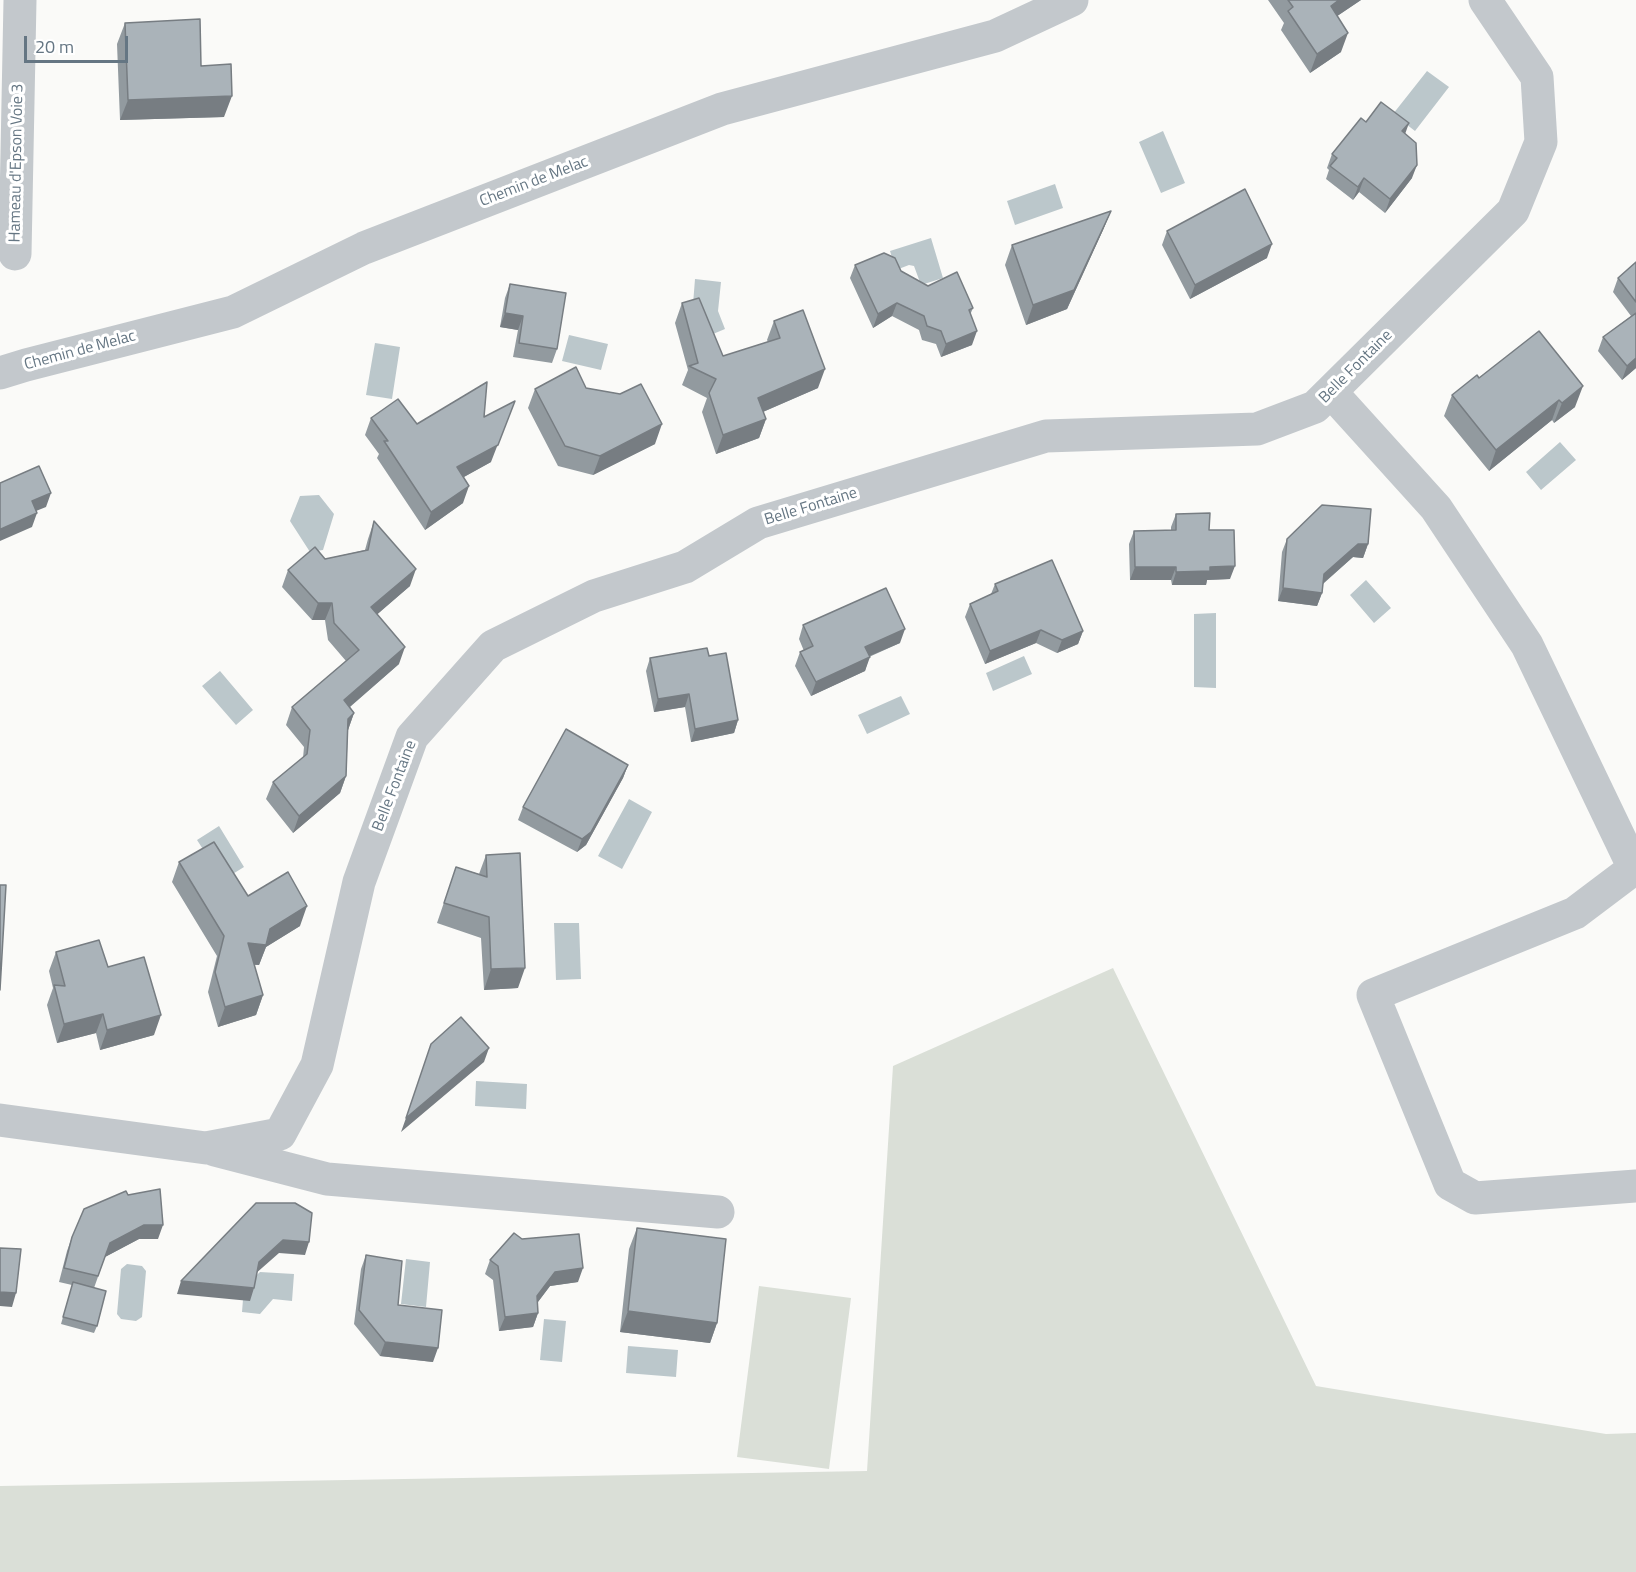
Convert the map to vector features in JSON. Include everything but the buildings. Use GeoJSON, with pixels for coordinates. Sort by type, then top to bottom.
{"type":"FeatureCollection","features":[{"type":"Feature","properties":{"kind":"street","name":"Hameau d'Epson Voie 3"},"geometry":{"type":"LineString","coordinates":[[15,254],[20,0]]}},
{"type":"Feature","properties":{"kind":"street","name":"Chemin de Melac"},"geometry":{"type":"LineString","coordinates":[[0,373],[26,364],[233,312],[364,248],[722,109],[995,36],[1072,0]]}},
{"type":"Feature","properties":{"kind":"street","name":"Belle Fontaine"},"geometry":{"type":"LineString","coordinates":[[0,1120],[206,1148],[280,1134],[317,1065],[359,882],[412,738],[493,646],[594,596],[685,567],[758,523],[1046,436],[1257,429],[1315,407],[1513,211],[1541,142],[1537,77],[1485,0]]}},
{"type":"Feature","properties":{"kind":"street"},"geometry":{"type":"LineString","coordinates":[[1330,392],[1436,508],[1527,645],[1635,867],[1575,913],[1372,995],[1450,1184],[1475,1198],[1636,1186]]}},
{"type":"Feature","properties":{"kind":"street"},"geometry":{"type":"LineString","coordinates":[[206,1148],[327,1179],[718,1212]]}},
{"type":"Feature","properties":{"kind":"shaded area"},"geometry":{"type":"Polygon","coordinates":[[[1427,71],[1449,87],[1415,131],[1393,114],[1427,71]]]}},
{"type":"Feature","properties":{"kind":"shaded area"},"geometry":{"type":"Polygon","coordinates":[[[1163,131],[1185,183],[1161,193],[1139,142],[1163,131]]]}},
{"type":"Feature","properties":{"kind":"shaded area"},"geometry":{"type":"Polygon","coordinates":[[[1055,184],[1063,208],[1015,225],[1007,201],[1055,184]]]}},
{"type":"Feature","properties":{"kind":"shaded area"},"geometry":{"type":"Polygon","coordinates":[[[931,238],[943,278],[921,285],[914,266],[909,265],[896,270],[890,251],[931,238]]]}},
{"type":"Feature","properties":{"kind":"shaded area"},"geometry":{"type":"Polygon","coordinates":[[[695,279],[721,282],[718,311],[725,329],[701,339],[692,317],[695,279]]]}},
{"type":"Feature","properties":{"kind":"shaded area"},"geometry":{"type":"Polygon","coordinates":[[[569,335],[608,344],[601,370],[562,361],[569,335]]]}},
{"type":"Feature","properties":{"kind":"shaded area"},"geometry":{"type":"Polygon","coordinates":[[[375,343],[400,347],[392,399],[366,395],[375,343]]]}},
{"type":"Feature","properties":{"kind":"shaded area"},"geometry":{"type":"Polygon","coordinates":[[[1560,442],[1576,460],[1541,490],[1526,472],[1560,442]]]}},
{"type":"Feature","properties":{"kind":"shaded area"},"geometry":{"type":"Polygon","coordinates":[[[319,495],[334,514],[323,550],[310,552],[290,521],[300,496],[319,495]]]}},
{"type":"Feature","properties":{"kind":"shaded area"},"geometry":{"type":"Polygon","coordinates":[[[1366,580],[1391,608],[1374,623],[1350,595],[1366,580]]]}},
{"type":"Feature","properties":{"kind":"shaded area"},"geometry":{"type":"Polygon","coordinates":[[[1216,613],[1216,688],[1194,687],[1194,614],[1216,613]]]}},
{"type":"Feature","properties":{"kind":"shaded area"},"geometry":{"type":"Polygon","coordinates":[[[1024,656],[1032,674],[993,691],[986,673],[1024,656]]]}},
{"type":"Feature","properties":{"kind":"shaded area"},"geometry":{"type":"Polygon","coordinates":[[[220,671],[253,710],[236,725],[202,686],[220,671]]]}},
{"type":"Feature","properties":{"kind":"shaded area"},"geometry":{"type":"Polygon","coordinates":[[[901,696],[910,714],[867,734],[858,715],[901,696]]]}},
{"type":"Feature","properties":{"kind":"shaded area"},"geometry":{"type":"Polygon","coordinates":[[[629,799],[652,812],[622,869],[598,856],[629,799]]]}},
{"type":"Feature","properties":{"kind":"shaded area"},"geometry":{"type":"Polygon","coordinates":[[[219,826],[244,867],[223,880],[197,840],[219,826]]]}},
{"type":"Feature","properties":{"kind":"shaded area"},"geometry":{"type":"Polygon","coordinates":[[[554,923],[579,923],[581,979],[556,980],[554,923]]]}},
{"type":"Feature","properties":{"kind":"shaded area"},"geometry":{"type":"Polygon","coordinates":[[[1113,968],[1316,1386],[1606,1434],[1636,1433],[1636,1572],[0,1572],[0,1486],[867,1471],[893,1066],[1113,968]]]}},
{"type":"Feature","properties":{"kind":"shaded area"},"geometry":{"type":"Polygon","coordinates":[[[476,1081],[527,1084],[526,1109],[475,1106],[476,1081]]]}},
{"type":"Feature","properties":{"kind":"shaded area"},"geometry":{"type":"Polygon","coordinates":[[[406,1259],[430,1262],[426,1307],[401,1304],[406,1259]]]}},
{"type":"Feature","properties":{"kind":"shaded area"},"geometry":{"type":"Polygon","coordinates":[[[127,1264],[142,1266],[146,1271],[142,1317],[136,1321],[121,1319],[117,1314],[121,1269],[127,1264]]]}},
{"type":"Feature","properties":{"kind":"shaded area"},"geometry":{"type":"Polygon","coordinates":[[[260,1272],[294,1274],[292,1301],[273,1299],[260,1314],[242,1312],[244,1287],[260,1272]]]}},
{"type":"Feature","properties":{"kind":"shaded area"},"geometry":{"type":"Polygon","coordinates":[[[759,1286],[851,1298],[829,1469],[737,1457],[759,1286]]]}},
{"type":"Feature","properties":{"kind":"shaded area"},"geometry":{"type":"Polygon","coordinates":[[[544,1319],[566,1321],[562,1362],[540,1360],[544,1319]]]}},
{"type":"Feature","properties":{"kind":"shaded area"},"geometry":{"type":"Polygon","coordinates":[[[628,1346],[678,1350],[676,1377],[626,1373],[628,1346]]]}}]}
